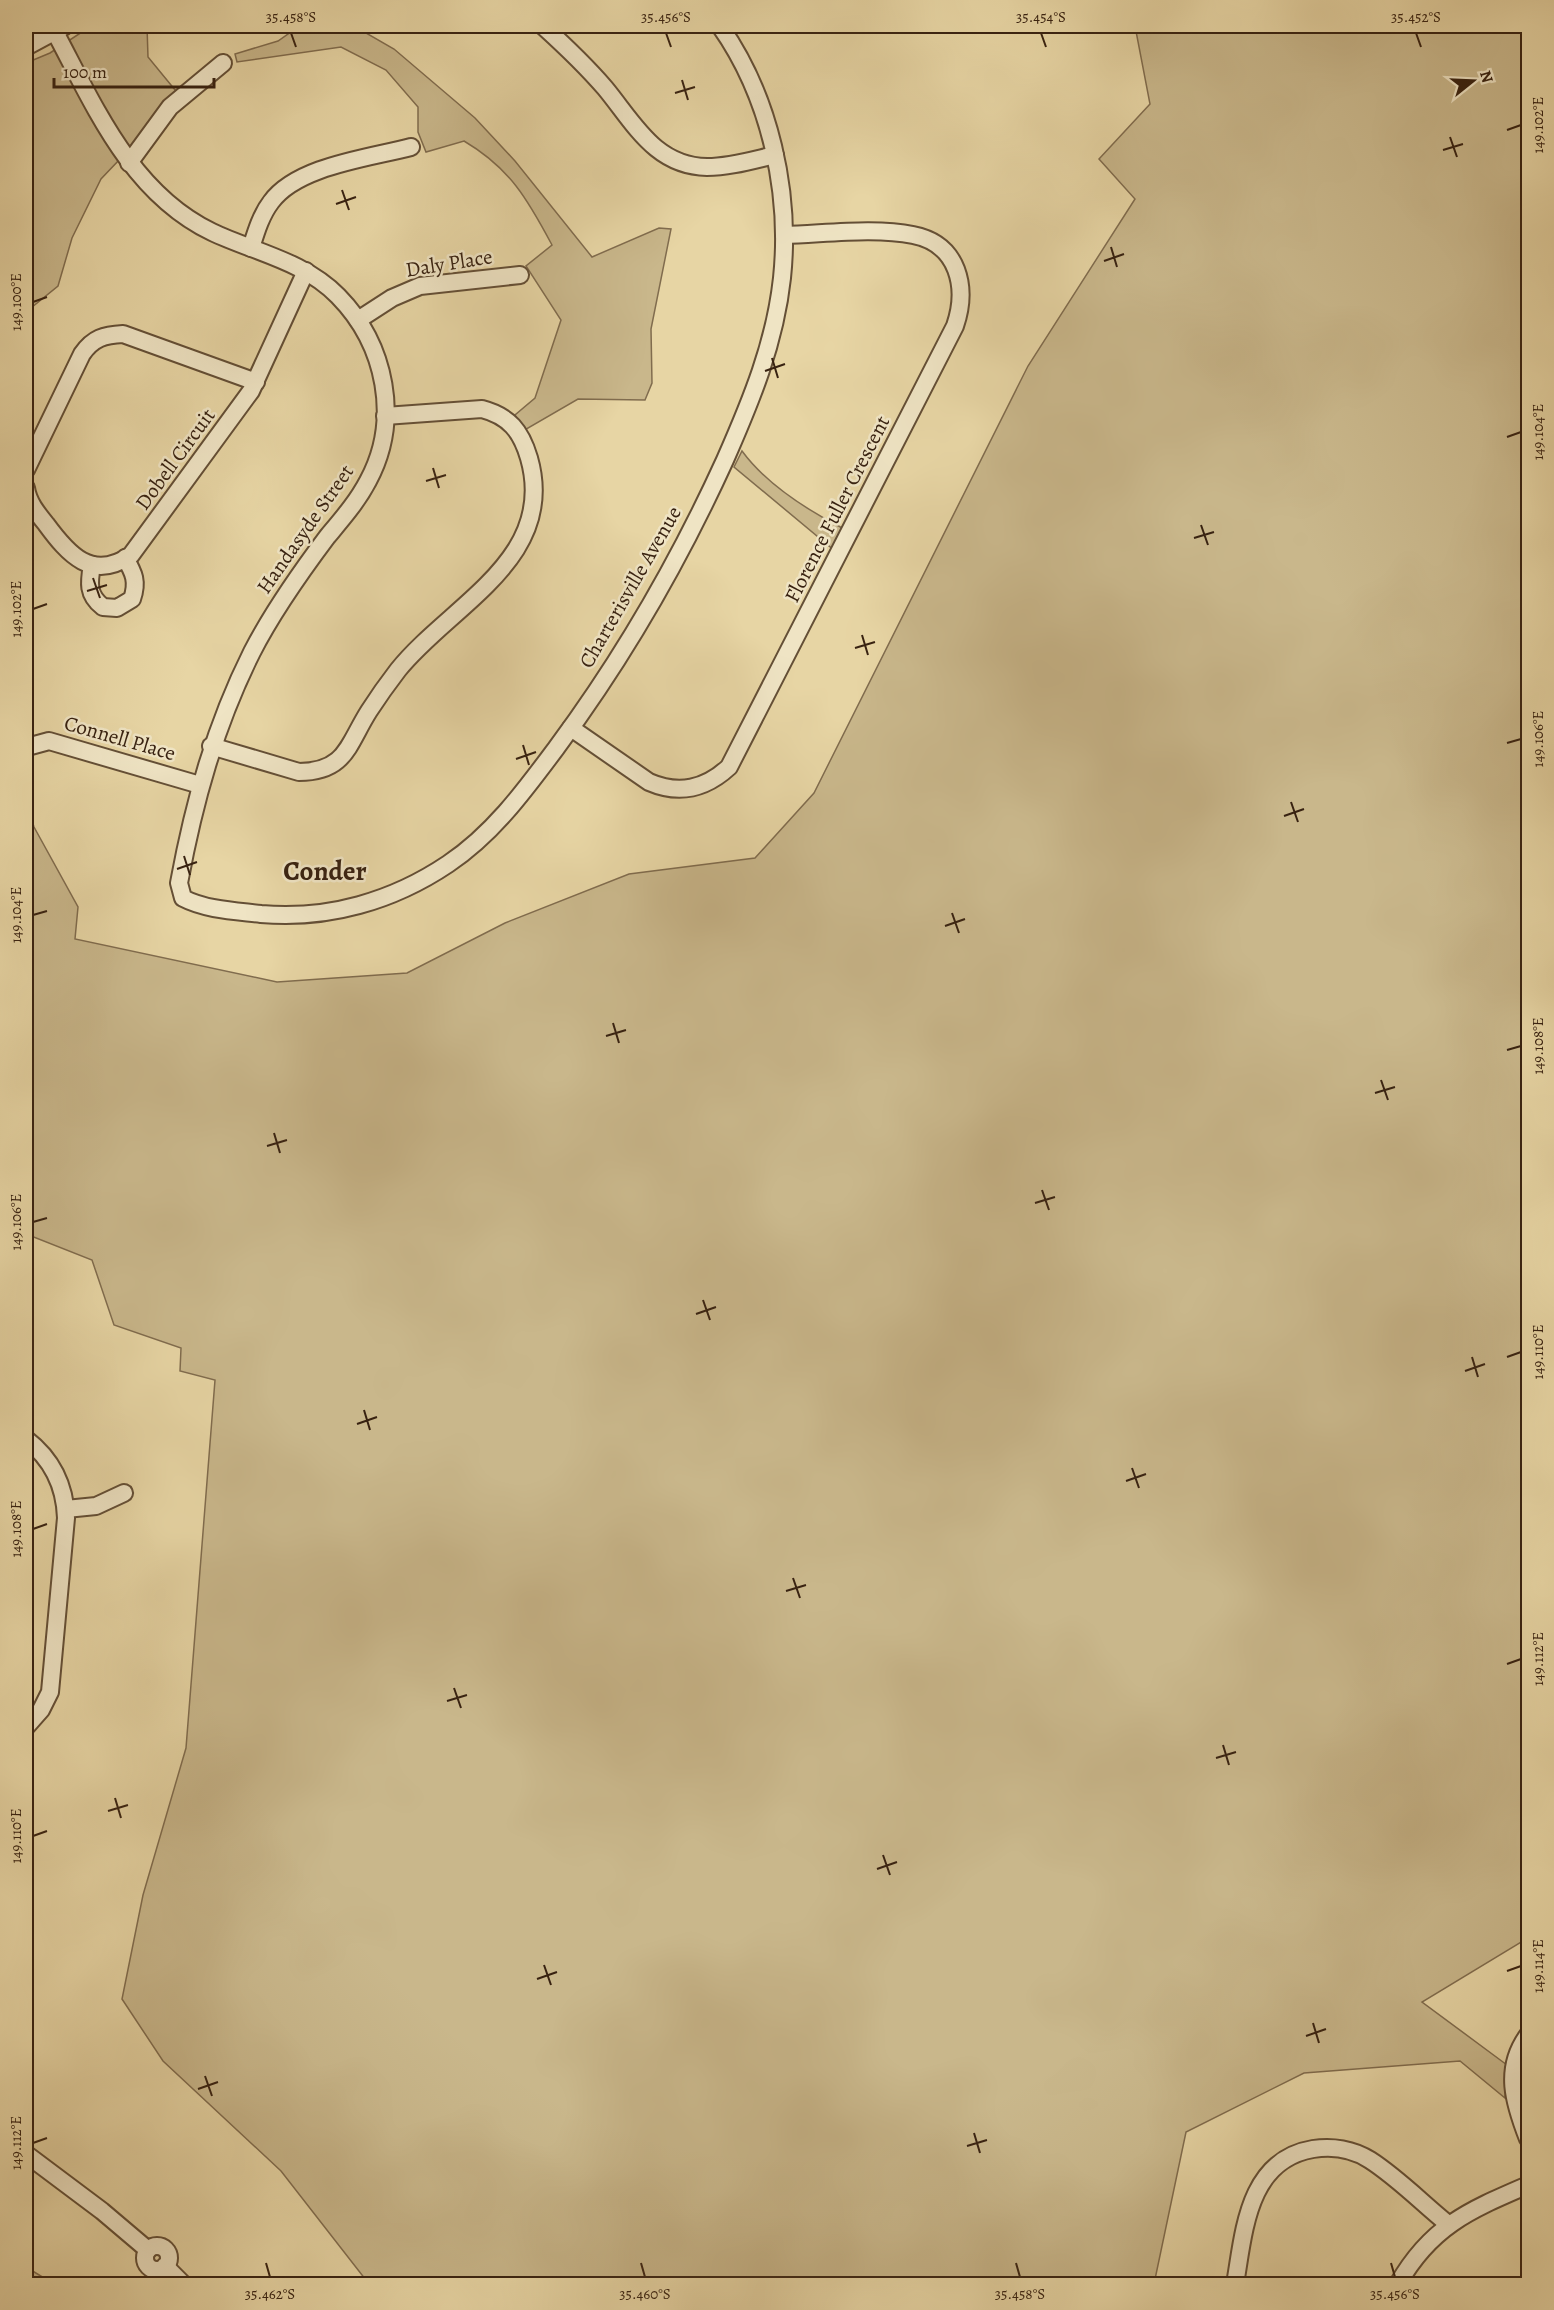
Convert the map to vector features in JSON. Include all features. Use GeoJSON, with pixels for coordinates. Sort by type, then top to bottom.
{"type":"FeatureCollection","features":[{"type":"Feature","properties":{"kind":"street"},"geometry":{"type":"LineString","coordinates":[[543,26],[598,82],[646,140],[667,157],[685,164],[706,167],[727,166],[775,155]]}},
{"type":"Feature","properties":{"kind":"street","name":"Charterisville Avenue"},"geometry":{"type":"LineString","coordinates":[[183,898],[197,904],[237,911],[314,915],[365,903],[396,892],[449,864],[479,841],[504,815],[571,728],[637,628],[676,560],[746,412],[765,363],[776,319],[784,235],[782,194],[775,155],[762,110],[747,71],[720,26]]}},
{"type":"Feature","properties":{"kind":"street"},"geometry":{"type":"LineString","coordinates":[[26,47],[60,29]]}},
{"type":"Feature","properties":{"kind":"street","name":"Handasyde Street"},"geometry":{"type":"LineString","coordinates":[[60,29],[109,132],[129,163],[159,196],[183,215],[210,231],[306,271],[335,293],[358,320],[377,353],[384,384],[385,416],[379,455],[369,480],[354,504],[295,581],[266,627],[230,698],[200,785],[179,883],[183,898]]}},
{"type":"Feature","properties":{"kind":"street"},"geometry":{"type":"LineString","coordinates":[[129,163],[170,107],[223,63]]}},
{"type":"Feature","properties":{"kind":"street"},"geometry":{"type":"LineString","coordinates":[[251,248],[263,215],[272,200],[298,178],[411,147]]}},
{"type":"Feature","properties":{"kind":"street","name":"Florence Fuller Crescent"},"geometry":{"type":"LineString","coordinates":[[571,728],[649,782],[663,788],[695,788],[710,782],[729,767],[955,326],[962,302],[962,283],[958,272],[937,245],[922,238],[897,233],[784,235]]}},
{"type":"Feature","properties":{"kind":"street","name":"Dobell Circuit"},"geometry":{"type":"LineString","coordinates":[[125,558],[146,537],[240,409],[256,382],[306,271]]}},
{"type":"Feature","properties":{"kind":"street","name":"Daly Place"},"geometry":{"type":"LineString","coordinates":[[358,320],[399,294],[420,286],[520,275]]}},
{"type":"Feature","properties":{"kind":"street"},"geometry":{"type":"LineString","coordinates":[[26,470],[82,354],[88,345],[106,335],[123,334],[256,382]]}},
{"type":"Feature","properties":{"kind":"street"},"geometry":{"type":"LineString","coordinates":[[212,746],[299,772],[313,772],[333,765],[347,751],[368,712],[403,664],[446,621],[488,586],[518,547],[531,513],[534,491],[532,469],[526,447],[514,425],[503,416],[482,409],[385,416]]}},
{"type":"Feature","properties":{"kind":"street"},"geometry":{"type":"LineString","coordinates":[[26,488],[34,508],[66,551],[92,565],[105,565],[125,558],[133,572],[136,586],[132,599],[117,608],[104,607],[88,587],[92,565]]}},
{"type":"Feature","properties":{"kind":"street","name":"Connell Place"},"geometry":{"type":"LineString","coordinates":[[27,747],[49,741],[200,785]]}},
{"type":"Feature","properties":{"kind":"street"},"geometry":{"type":"LineString","coordinates":[[26,1439],[47,1460],[58,1478],[66,1509],[50,1692],[40,1710],[26,1727]]}},
{"type":"Feature","properties":{"kind":"street"},"geometry":{"type":"LineString","coordinates":[[66,1509],[96,1506],[124,1493]]}},
{"type":"Feature","properties":{"kind":"street"},"geometry":{"type":"LineString","coordinates":[[1528,2035],[1516,2058],[1512,2086],[1515,2106],[1528,2139]]}},
{"type":"Feature","properties":{"kind":"street"},"geometry":{"type":"LineString","coordinates":[[1235,2284],[1254,2194],[1271,2170],[1305,2150],[1334,2148],[1362,2156],[1448,2224]]}},
{"type":"Feature","properties":{"kind":"street"},"geometry":{"type":"LineString","coordinates":[[26,2154],[102,2211],[148,2250],[158,2246],[167,2251],[169,2256],[165,2266],[183,2284]]}},
{"type":"Feature","properties":{"kind":"street"},"geometry":{"type":"LineString","coordinates":[[1398,2284],[1427,2242],[1448,2224],[1469,2211],[1528,2185]]}},
{"type":"Feature","properties":{"kind":"shaded area"},"geometry":{"type":"Polygon","coordinates":[[[91,26],[147,26],[148,57],[180,96],[101,179],[72,238],[58,286],[26,312],[26,63],[50,53],[91,26]]]}},
{"type":"Feature","properties":{"kind":"shaded area"},"geometry":{"type":"Polygon","coordinates":[[[293,26],[354,26],[394,49],[475,118],[515,161],[592,257],[659,228],[671,229],[651,329],[652,383],[645,400],[578,399],[523,431],[515,415],[535,398],[561,320],[526,266],[552,245],[526,199],[494,162],[464,141],[426,152],[418,132],[418,107],[386,70],[341,47],[237,62],[235,54],[278,41],[295,29],[293,26]]]}},
{"type":"Feature","properties":{"kind":"shaded area"},"geometry":{"type":"Polygon","coordinates":[[[1135,26],[1528,26],[1528,1938],[1422,2002],[1507,2065],[1505,2098],[1460,2061],[1304,2073],[1186,2132],[1154,2284],[369,2284],[281,2171],[163,2061],[122,1999],[143,1895],[186,1748],[215,1380],[180,1371],[181,1348],[114,1325],[92,1260],[26,1234],[26,803],[34,827],[78,907],[75,939],[277,982],[407,973],[505,923],[629,874],[755,858],[814,793],[1028,366],[1135,199],[1099,159],[1150,104],[1135,26]]]}},
{"type":"Feature","properties":{"kind":"shaded area"},"geometry":{"type":"Polygon","coordinates":[[[742,451],[763,475],[789,496],[844,529],[835,551],[734,467],[742,451]]]}},
{"type":"Feature","properties":{"kind":"shaded area"},"geometry":{"type":"Polygon","coordinates":[[[26,2267],[54,2284],[26,2284],[26,2267]]]}},
{"type":"Feature","properties":{"kind":"district","name":"Conder"},"geometry":{"type":"Point","coordinates":[325,871]}}]}
